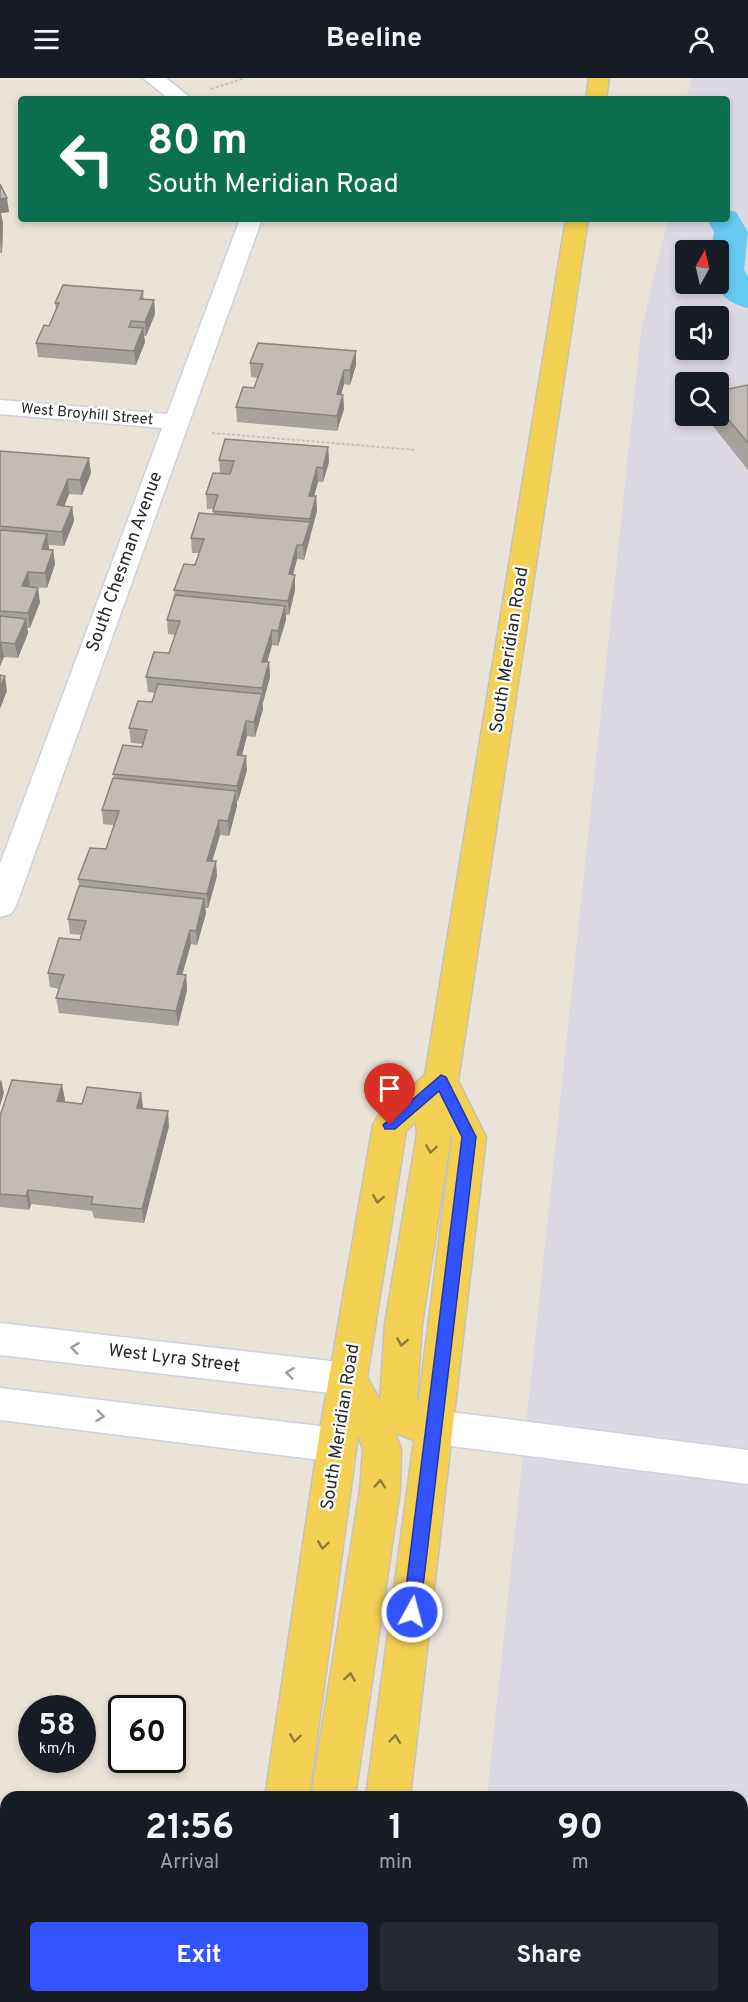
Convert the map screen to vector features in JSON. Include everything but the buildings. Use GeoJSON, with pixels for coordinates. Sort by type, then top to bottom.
{"type":"FeatureCollection","features":[{"type":"Feature","properties":{"kind":"main road"},"geometry":{"type":"LineString","coordinates":[[596,96],[599,78]]}},
{"type":"Feature","properties":{"kind":"main road","name":"South Meridian Road"},"geometry":{"type":"LineString","coordinates":[[288,1791],[337,1445],[390,1125],[432,1087],[576,222]]}},
{"type":"Feature","properties":{"kind":"main road"},"geometry":{"type":"LineString","coordinates":[[389,1791],[469,1137],[432,1087]]}},
{"type":"Feature","properties":{"kind":"main road"},"geometry":{"type":"LineString","coordinates":[[333,1791],[380,1490],[382,1449],[372,1422],[348,1380]]}},
{"type":"Feature","properties":{"kind":"street"},"geometry":{"type":"LineString","coordinates":[[153,78],[178,96]]}},
{"type":"Feature","properties":{"kind":"street","name":"South Chesman Avenue"},"geometry":{"type":"LineString","coordinates":[[0,906],[250,222]]}},
{"type":"Feature","properties":{"kind":"street","name":"West Broyhill Street"},"geometry":{"type":"LineString","coordinates":[[0,407],[175,422]]}},
{"type":"Feature","properties":{"kind":"street","name":"West Lyra Street"},"geometry":{"type":"LineString","coordinates":[[0,1339],[348,1380]]}},
{"type":"Feature","properties":{"kind":"street"},"geometry":{"type":"LineString","coordinates":[[0,1404],[337,1445]]}},
{"type":"Feature","properties":{"kind":"street"},"geometry":{"type":"LineString","coordinates":[[435,1427],[748,1467]]}},
{"type":"Feature","properties":{"kind":"path"},"geometry":{"type":"LineString","coordinates":[[202,92],[245,78]]}},
{"type":"Feature","properties":{"kind":"path"},"geometry":{"type":"LineString","coordinates":[[206,433],[270,437],[358,448],[415,450]]}},
{"type":"Feature","properties":{"kind":"shaded area"},"geometry":{"type":"Polygon","coordinates":[[[692,78],[748,78],[748,1791],[488,1791],[641,332],[667,222],[730,222],[730,96],[687,96],[692,78]]]}},
{"type":"Feature","properties":{"kind":"waterway"},"geometry":{"type":"LineString","coordinates":[[726,222],[731,232],[726,270],[740,293],[748,297]]}},
{"type":"Feature","properties":{"kind":"route"},"geometry":{"type":"LineString","coordinates":[[390,1125],[424,1093],[441,1081],[469,1137],[412,1612]]}}]}
